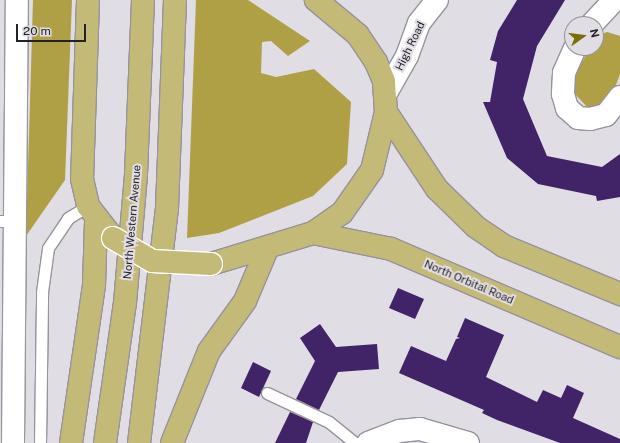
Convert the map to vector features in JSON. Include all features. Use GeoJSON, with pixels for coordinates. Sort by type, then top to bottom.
{"type":"FeatureCollection","features":[{"type":"Feature","properties":{"kind":"highway","name":"North Western Avenue"},"geometry":{"type":"LineString","coordinates":[[105,443],[125,303],[136,174],[143,0]]}},
{"type":"Feature","properties":{"kind":"highway"},"geometry":{"type":"LineString","coordinates":[[139,443],[168,208],[175,0]]}},
{"type":"Feature","properties":{"kind":"highway"},"geometry":{"type":"LineString","coordinates":[[316,0],[358,35],[376,62],[386,102],[438,189],[476,228],[504,246],[620,294]]}},
{"type":"Feature","properties":{"kind":"highway"},"geometry":{"type":"LineString","coordinates":[[71,443],[94,285],[92,213],[82,178],[88,2]]}},
{"type":"Feature","properties":{"kind":"highway"},"geometry":{"type":"LineString","coordinates":[[92,213],[112,238],[152,261],[211,264],[267,249],[313,233],[342,213],[361,190],[381,143],[386,102]]}},
{"type":"Feature","properties":{"kind":"highway","name":"North Orbital Road"},"geometry":{"type":"LineString","coordinates":[[313,233],[391,249],[620,347]]}},
{"type":"Feature","properties":{"kind":"highway"},"geometry":{"type":"LineString","coordinates":[[172,443],[209,351],[245,301],[267,249]]}},
{"type":"Feature","properties":{"kind":"street"},"geometry":{"type":"LineString","coordinates":[[13,443],[8,221],[17,0]]}},
{"type":"Feature","properties":{"kind":"street","name":"High Road"},"geometry":{"type":"LineString","coordinates":[[386,102],[407,56],[419,23],[437,0]]}},
{"type":"Feature","properties":{"kind":"street"},"geometry":{"type":"LineString","coordinates":[[599,16],[614,0]]}},
{"type":"Feature","properties":{"kind":"street"},"geometry":{"type":"LineString","coordinates":[[571,56],[564,73],[563,94],[567,108],[578,118],[595,118],[606,115],[620,97]]}},
{"type":"Feature","properties":{"kind":"street"},"geometry":{"type":"LineString","coordinates":[[368,443],[400,431],[420,429],[468,443]]}},
{"type":"Feature","properties":{"kind":"lane"},"geometry":{"type":"LineString","coordinates":[[40,443],[42,292],[48,248],[68,218],[92,213]]}},
{"type":"Feature","properties":{"kind":"lane"},"geometry":{"type":"LineString","coordinates":[[267,393],[329,422],[355,443]]}},
{"type":"Feature","properties":{"kind":"shaded area"},"geometry":{"type":"Polygon","coordinates":[[[33,0],[72,0],[65,180],[26,236],[33,0]]]}},
{"type":"Feature","properties":{"kind":"shaded area"},"geometry":{"type":"Polygon","coordinates":[[[196,0],[248,0],[310,41],[288,56],[271,41],[262,42],[261,73],[276,77],[314,69],[351,102],[347,164],[313,196],[219,233],[187,238],[196,0]]]}},
{"type":"Feature","properties":{"kind":"shaded area"},"geometry":{"type":"Polygon","coordinates":[[[607,32],[620,36],[620,74],[613,93],[595,108],[587,107],[574,93],[576,73],[586,56],[604,56],[604,33],[607,32]]]}},
{"type":"Feature","properties":{"kind":"building"},"geometry":{"type":"Polygon","coordinates":[[[517,0],[565,0],[537,46],[523,99],[547,156],[602,167],[620,154],[620,197],[597,201],[596,196],[538,184],[507,158],[483,102],[490,102],[497,62],[490,60],[498,31],[517,0]]]}},
{"type":"Feature","properties":{"kind":"building"},"geometry":{"type":"Polygon","coordinates":[[[398,288],[424,299],[415,319],[389,308],[398,288]]]}},
{"type":"Feature","properties":{"kind":"building"},"geometry":{"type":"Polygon","coordinates":[[[465,318],[504,335],[486,377],[537,402],[543,390],[561,398],[567,385],[584,393],[573,418],[620,439],[620,443],[560,443],[497,420],[482,413],[484,410],[399,373],[411,346],[446,361],[456,339],[460,338],[457,337],[465,318]]]}},
{"type":"Feature","properties":{"kind":"building"},"geometry":{"type":"Polygon","coordinates":[[[320,324],[336,347],[377,344],[379,369],[338,372],[319,410],[296,399],[315,361],[300,338],[320,324]]]}},
{"type":"Feature","properties":{"kind":"building"},"geometry":{"type":"Polygon","coordinates":[[[253,362],[271,371],[259,397],[241,388],[253,362]]]}},
{"type":"Feature","properties":{"kind":"building"},"geometry":{"type":"Polygon","coordinates":[[[290,412],[313,422],[306,443],[275,443],[290,412]]]}}]}
